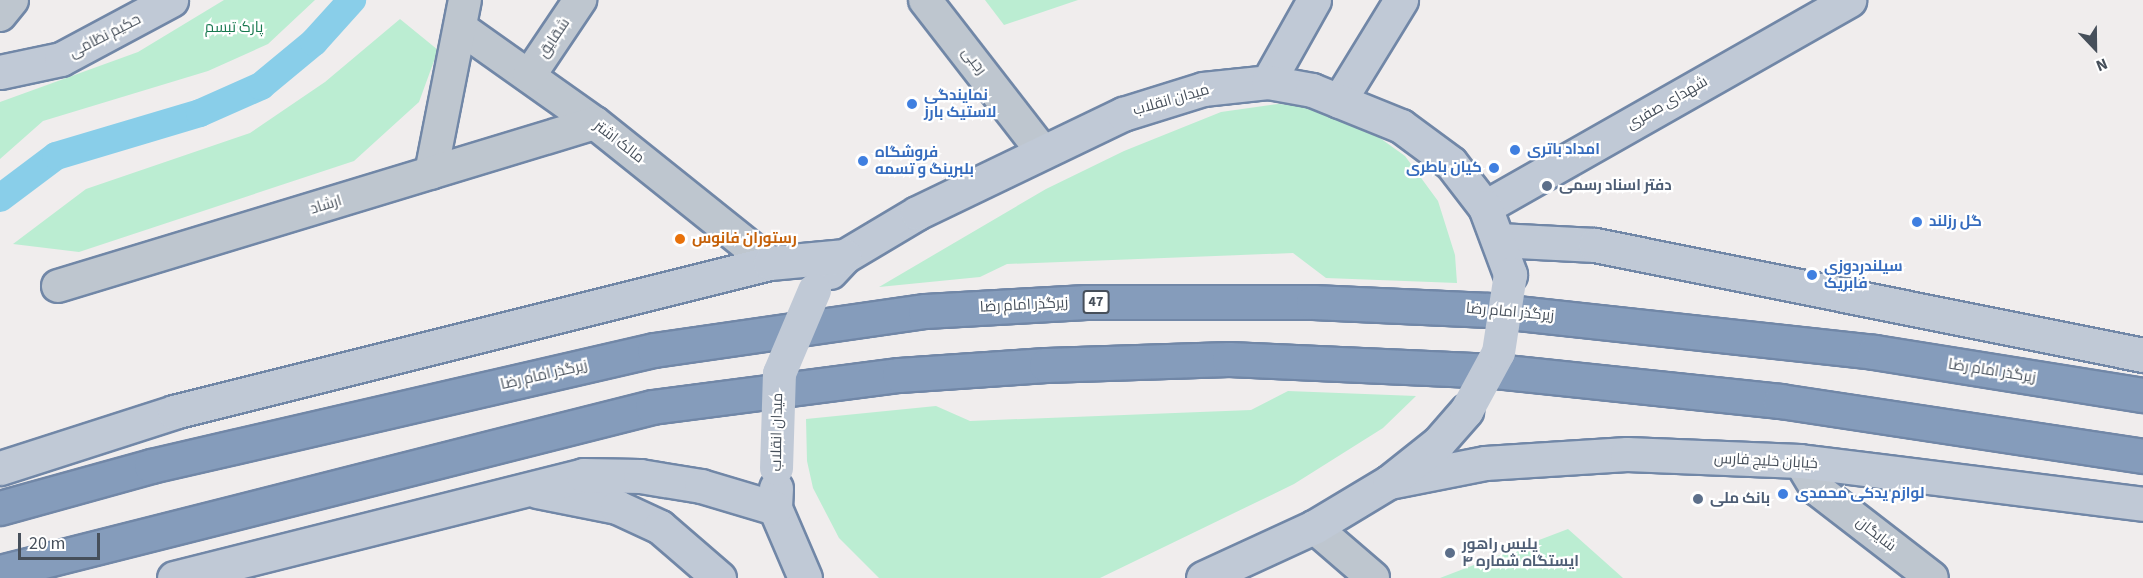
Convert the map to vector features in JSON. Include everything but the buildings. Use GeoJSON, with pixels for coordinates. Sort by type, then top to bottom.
{"type":"FeatureCollection","features":[{"type":"Feature","properties":{"kind":"highway","name":"زیرگذر امام رضا"},"geometry":{"type":"LineString","coordinates":[[0,508],[63,490],[654,350],[925,311],[1086,302],[1313,302],[1490,310],[1874,352],[2143,396]]}},
{"type":"Feature","properties":{"kind":"highway"},"geometry":{"type":"LineString","coordinates":[[0,572],[85,547],[652,407],[899,375],[1046,365],[1229,359],[1495,371],[1780,401],[2143,456]]}},
{"type":"Feature","properties":{"kind":"main road","name":"حکیم نظامی"},"geometry":{"type":"LineString","coordinates":[[0,72],[61,59],[171,0]]}},
{"type":"Feature","properties":{"kind":"main road"},"geometry":{"type":"LineString","coordinates":[[1268,82],[1314,0]]}},
{"type":"Feature","properties":{"kind":"main road"},"geometry":{"type":"LineString","coordinates":[[1339,101],[1401,0]]}},
{"type":"Feature","properties":{"kind":"main road","name":"شهدای صفری"},"geometry":{"type":"LineString","coordinates":[[1485,207],[1849,0]]}},
{"type":"Feature","properties":{"kind":"main road","name":"میدان انقلاب"},"geometry":{"type":"LineString","coordinates":[[805,578],[775,508],[779,373],[814,290],[845,256],[917,213],[1123,114],[1203,89],[1268,82],[1339,101],[1401,126],[1451,163],[1485,207],[1510,274],[1498,352],[1466,411],[1438,443],[1389,482],[1314,527],[1203,578]]}},
{"type":"Feature","properties":{"kind":"main road"},"geometry":{"type":"LineString","coordinates":[[1498,240],[1595,245],[2143,355]]}},
{"type":"Feature","properties":{"kind":"main road"},"geometry":{"type":"LineString","coordinates":[[0,468],[174,411],[770,263],[845,256]]}},
{"type":"Feature","properties":{"kind":"main road","name":"خیابان خلیج فارس"},"geometry":{"type":"LineString","coordinates":[[1389,482],[1485,463],[1627,454],[1800,461],[2143,504]]}},
{"type":"Feature","properties":{"kind":"main road"},"geometry":{"type":"LineString","coordinates":[[174,578],[517,488],[583,475],[640,476],[701,486],[775,508]]}},
{"type":"Feature","properties":{"kind":"main road"},"geometry":{"type":"LineString","coordinates":[[517,488],[617,507],[660,527],[719,578]]}},
{"type":"Feature","properties":{"kind":"street"},"geometry":{"type":"LineString","coordinates":[[0,15],[12,0]]}},
{"type":"Feature","properties":{"kind":"street","name":"شقایق"},"geometry":{"type":"LineString","coordinates":[[529,76],[580,0]]}},
{"type":"Feature","properties":{"kind":"street","name":"رجبی"},"geometry":{"type":"LineString","coordinates":[[925,0],[1043,152]]}},
{"type":"Feature","properties":{"kind":"street"},"geometry":{"type":"LineString","coordinates":[[431,173],[463,14]]}},
{"type":"Feature","properties":{"kind":"street","name":"مالک اشتر"},"geometry":{"type":"LineString","coordinates":[[463,14],[529,76],[595,123],[770,263]]}},
{"type":"Feature","properties":{"kind":"street","name":"ارشاد"},"geometry":{"type":"LineString","coordinates":[[58,286],[595,123]]}},
{"type":"Feature","properties":{"kind":"street","name":"شایگان"},"geometry":{"type":"LineString","coordinates":[[1800,461],[1817,489],[1932,578]]}},
{"type":"Feature","properties":{"kind":"street"},"geometry":{"type":"LineString","coordinates":[[1314,527],[1373,578]]}},
{"type":"Feature","properties":{"kind":"green space","name":"پارک تبسم"},"geometry":{"type":"Polygon","coordinates":[[[224,0],[315,0],[268,44],[208,71],[43,121],[0,159],[0,102],[138,52],[224,0]]]}},
{"type":"Feature","properties":{"kind":"green space"},"geometry":{"type":"Polygon","coordinates":[[[985,0],[1078,0],[1004,25],[985,0]]]}},
{"type":"Feature","properties":{"kind":"green space"},"geometry":{"type":"Polygon","coordinates":[[[400,19],[438,50],[419,102],[354,161],[79,252],[13,244],[86,189],[250,133],[325,82],[400,19]]]}},
{"type":"Feature","properties":{"kind":"green space"},"geometry":{"type":"Polygon","coordinates":[[[1278,104],[1305,106],[1359,123],[1405,156],[1438,201],[1455,255],[1457,283],[1326,278],[1293,253],[1007,264],[980,277],[879,287],[1046,189],[1124,151],[1221,112],[1278,104]]]}},
{"type":"Feature","properties":{"kind":"green space"},"geometry":{"type":"Polygon","coordinates":[[[1288,391],[1416,396],[1383,428],[1294,484],[1100,578],[879,578],[839,538],[813,488],[807,461],[806,419],[936,406],[970,421],[1251,410],[1288,391]]]}},
{"type":"Feature","properties":{"kind":"green space"},"geometry":{"type":"Polygon","coordinates":[[[1568,529],[1623,578],[1440,578],[1568,529]]]}},
{"type":"Feature","properties":{"kind":"waterway"},"geometry":{"type":"LineString","coordinates":[[0,198],[56,156],[200,113],[261,86],[314,42],[352,0]]}},
{"type":"Feature","properties":{"kind":"place","name":"نمایندگی لاستیک بارز"},"geometry":{"type":"Point","coordinates":[912,104]}},
{"type":"Feature","properties":{"kind":"place","name":"امداد باتری"},"geometry":{"type":"Point","coordinates":[1515,150]}},
{"type":"Feature","properties":{"kind":"place","name":"فروشگاه بلبرینگ و تسمه"},"geometry":{"type":"Point","coordinates":[863,161]}},
{"type":"Feature","properties":{"kind":"place","name":"کیان باطری"},"geometry":{"type":"Point","coordinates":[1494,168]}},
{"type":"Feature","properties":{"kind":"place","name":"دفتر اسناد رسمی"},"geometry":{"type":"Point","coordinates":[1547,186]}},
{"type":"Feature","properties":{"kind":"place","name":"گل رزلند"},"geometry":{"type":"Point","coordinates":[1917,222]}},
{"type":"Feature","properties":{"kind":"place","name":"رستوران فانوس"},"geometry":{"type":"Point","coordinates":[680,239]}},
{"type":"Feature","properties":{"kind":"place","name":"سیلندردوزی فابریک"},"geometry":{"type":"Point","coordinates":[1812,275]}},
{"type":"Feature","properties":{"kind":"place","name":"لوازم یدکی محمدی"},"geometry":{"type":"Point","coordinates":[1783,494]}},
{"type":"Feature","properties":{"kind":"place","name":"بانک ملی"},"geometry":{"type":"Point","coordinates":[1698,499]}},
{"type":"Feature","properties":{"kind":"place","name":"پلیس راهور ایستگاه شماره ۴"},"geometry":{"type":"Point","coordinates":[1450,553]}}]}
